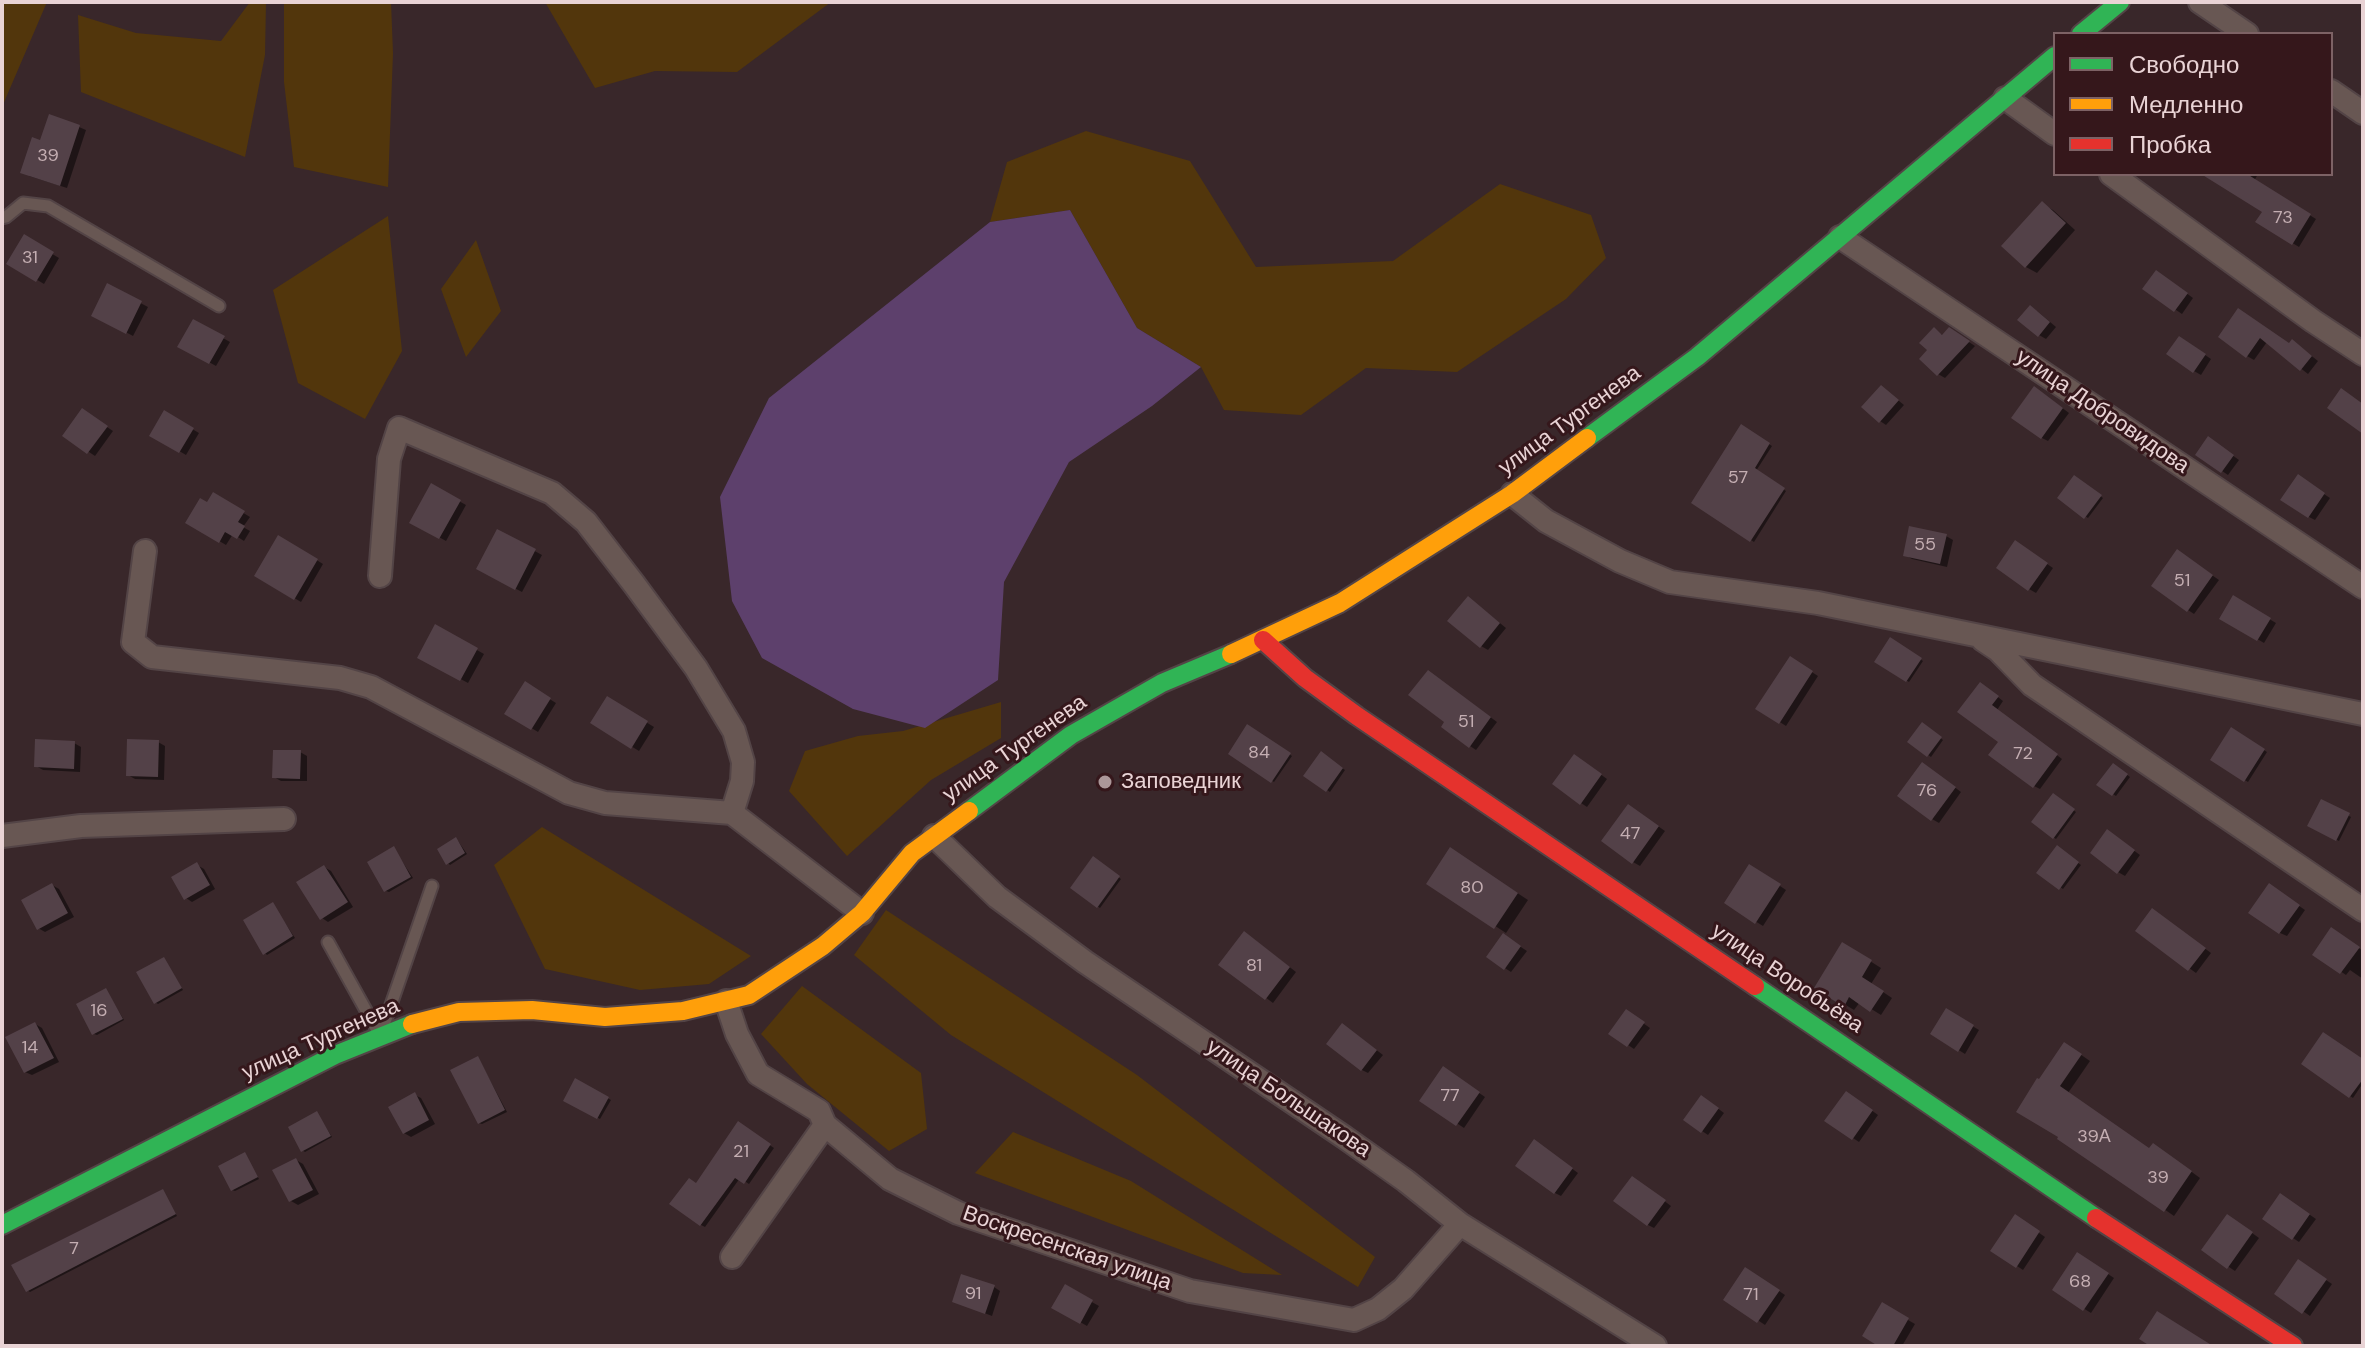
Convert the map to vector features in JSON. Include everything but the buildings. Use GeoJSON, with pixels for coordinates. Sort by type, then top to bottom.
{"type":"FeatureCollection","features":[{"type":"Feature","properties":{"kind":"street"},"geometry":{"type":"LineString","coordinates":[[2083,32],[2120,2]]}},
{"type":"Feature","properties":{"kind":"street"},"geometry":{"type":"LineString","coordinates":[[2200,2],[2244,32]]}},
{"type":"Feature","properties":{"kind":"street","name":"улица Тургенева"},"geometry":{"type":"LineString","coordinates":[[2,1225],[335,1055],[411,1024],[459,1012],[532,1010],[605,1017],[683,1011],[749,995],[823,946],[862,913],[912,853],[1071,735],[1162,683],[1340,603],[1512,494],[1697,357],[2053,58]]}},
{"type":"Feature","properties":{"kind":"street"},"geometry":{"type":"LineString","coordinates":[[2333,92],[2363,113]]}},
{"type":"Feature","properties":{"kind":"street"},"geometry":{"type":"LineString","coordinates":[[2005,98],[2053,133]]}},
{"type":"Feature","properties":{"kind":"street"},"geometry":{"type":"LineString","coordinates":[[2114,176],[2363,354]]}},
{"type":"Feature","properties":{"kind":"street","name":"улица Добровидова"},"geometry":{"type":"LineString","coordinates":[[1840,237],[2363,587]]}},
{"type":"Feature","properties":{"kind":"street"},"geometry":{"type":"LineString","coordinates":[[380,576],[389,459],[399,428],[552,493],[586,522],[634,584],[696,668],[734,731],[743,762],[742,781],[732,813]]}},
{"type":"Feature","properties":{"kind":"street"},"geometry":{"type":"LineString","coordinates":[[1512,494],[1546,521],[1620,561],[1670,582],[1818,603],[2363,714]]}},
{"type":"Feature","properties":{"kind":"street"},"geometry":{"type":"LineString","coordinates":[[145,551],[133,642],[152,657],[356,682],[371,687],[569,793],[605,803],[732,813],[862,913]]}},
{"type":"Feature","properties":{"kind":"street"},"geometry":{"type":"LineString","coordinates":[[1978,636],[1998,650],[2032,685],[2363,910]]}},
{"type":"Feature","properties":{"kind":"street","name":"улица Воробьёва"},"geometry":{"type":"LineString","coordinates":[[1263,640],[1333,699],[2149,1254],[2293,1346]]}},
{"type":"Feature","properties":{"kind":"street"},"geometry":{"type":"LineString","coordinates":[[2,836],[81,826],[284,819]]}},
{"type":"Feature","properties":{"kind":"street","name":"улица Большакова"},"geometry":{"type":"LineString","coordinates":[[934,836],[997,897],[1085,962],[1344,1137],[1460,1224],[1655,1346]]}},
{"type":"Feature","properties":{"kind":"street","name":"Воскресенская улица"},"geometry":{"type":"LineString","coordinates":[[726,1001],[737,1034],[758,1074],[819,1111],[825,1125],[890,1179],[958,1213],[1190,1291],[1354,1320],[1378,1309],[1403,1289],[1460,1224]]}},
{"type":"Feature","properties":{"kind":"street"},"geometry":{"type":"LineString","coordinates":[[732,1257],[825,1125]]}},
{"type":"Feature","properties":{"kind":"lane"},"geometry":{"type":"LineString","coordinates":[[2,218],[23,203],[48,206],[219,306]]}},
{"type":"Feature","properties":{"kind":"lane"},"geometry":{"type":"LineString","coordinates":[[381,1036],[432,886]]}},
{"type":"Feature","properties":{"kind":"lane"},"geometry":{"type":"LineString","coordinates":[[328,942],[381,1036]]}},
{"type":"Feature","properties":{"kind":"shaded area"},"geometry":{"type":"Polygon","coordinates":[[[2,2],[47,2],[2,107],[2,2]]]}},
{"type":"Feature","properties":{"kind":"shaded area"},"geometry":{"type":"Polygon","coordinates":[[[250,2],[266,2],[265,55],[245,157],[81,92],[78,15],[136,33],[221,41],[250,2]]]}},
{"type":"Feature","properties":{"kind":"shaded area"},"geometry":{"type":"Polygon","coordinates":[[[284,2],[391,2],[393,53],[388,187],[294,167],[284,82],[284,2]]]}},
{"type":"Feature","properties":{"kind":"shaded area"},"geometry":{"type":"Polygon","coordinates":[[[545,2],[831,2],[737,72],[655,71],[595,88],[545,2]]]}},
{"type":"Feature","properties":{"kind":"shaded area"},"geometry":{"type":"Polygon","coordinates":[[[1086,131],[1190,161],[1256,267],[1393,261],[1500,184],[1591,215],[1606,258],[1566,299],[1457,372],[1366,368],[1301,415],[1224,410],[1201,367],[1137,328],[1070,210],[990,222],[1007,162],[1086,131]]]}},
{"type":"Feature","properties":{"kind":"shaded area"},"geometry":{"type":"Polygon","coordinates":[[[1070,210],[1137,328],[1201,367],[1152,406],[1069,462],[1004,582],[998,680],[925,728],[853,709],[762,658],[732,601],[720,497],[769,398],[990,222],[1070,210]]]}},
{"type":"Feature","properties":{"kind":"shaded area"},"geometry":{"type":"Polygon","coordinates":[[[388,216],[402,351],[365,419],[298,383],[273,290],[388,216]]]}},
{"type":"Feature","properties":{"kind":"shaded area"},"geometry":{"type":"Polygon","coordinates":[[[476,240],[501,311],[466,357],[441,289],[476,240]]]}},
{"type":"Feature","properties":{"kind":"shaded area"},"geometry":{"type":"Polygon","coordinates":[[[1001,702],[1001,738],[931,780],[847,856],[789,791],[805,751],[858,736],[903,731],[1001,702]]]}},
{"type":"Feature","properties":{"kind":"shaded area"},"geometry":{"type":"Polygon","coordinates":[[[542,827],[751,956],[709,984],[640,990],[545,969],[494,865],[542,827]]]}},
{"type":"Feature","properties":{"kind":"shaded area"},"geometry":{"type":"Polygon","coordinates":[[[886,910],[1137,1075],[1375,1257],[1358,1287],[951,1035],[854,955],[886,910]]]}},
{"type":"Feature","properties":{"kind":"shaded area"},"geometry":{"type":"Polygon","coordinates":[[[802,986],[921,1073],[927,1129],[889,1151],[807,1084],[761,1034],[802,986]]]}},
{"type":"Feature","properties":{"kind":"shaded area"},"geometry":{"type":"Polygon","coordinates":[[[1013,1132],[1131,1181],[1282,1275],[1243,1273],[975,1173],[1013,1132]]]}},
{"type":"Feature","properties":{"kind":"traffic: fast"},"geometry":{"type":"LineString","coordinates":[[2083,32],[2120,2]]}},
{"type":"Feature","properties":{"kind":"traffic: fast"},"geometry":{"type":"LineString","coordinates":[[1587,438],[1697,357],[2053,58]]}},
{"type":"Feature","properties":{"kind":"traffic: fast"},"geometry":{"type":"LineString","coordinates":[[969,811],[1071,735],[1162,683],[1231,654]]}},
{"type":"Feature","properties":{"kind":"traffic: fast"},"geometry":{"type":"LineString","coordinates":[[1755,986],[2096,1218]]}},
{"type":"Feature","properties":{"kind":"traffic: fast"},"geometry":{"type":"LineString","coordinates":[[2,1225],[335,1055],[412,1024]]}},
{"type":"Feature","properties":{"kind":"traffic: slow"},"geometry":{"type":"LineString","coordinates":[[1231,654],[1340,603],[1512,494],[1587,438]]}},
{"type":"Feature","properties":{"kind":"traffic: slow"},"geometry":{"type":"LineString","coordinates":[[412,1024],[459,1012],[532,1010],[605,1017],[683,1011],[749,995],[823,946],[862,913],[912,853],[969,811]]}},
{"type":"Feature","properties":{"kind":"traffic: jam"},"geometry":{"type":"LineString","coordinates":[[1263,640],[1305,678],[1357,716],[1755,986]]}},
{"type":"Feature","properties":{"kind":"traffic: jam"},"geometry":{"type":"LineString","coordinates":[[2096,1218],[2293,1346]]}},
{"type":"Feature","properties":{"kind":"place","name":"Заповедник"},"geometry":{"type":"Point","coordinates":[1105,782]}}]}
